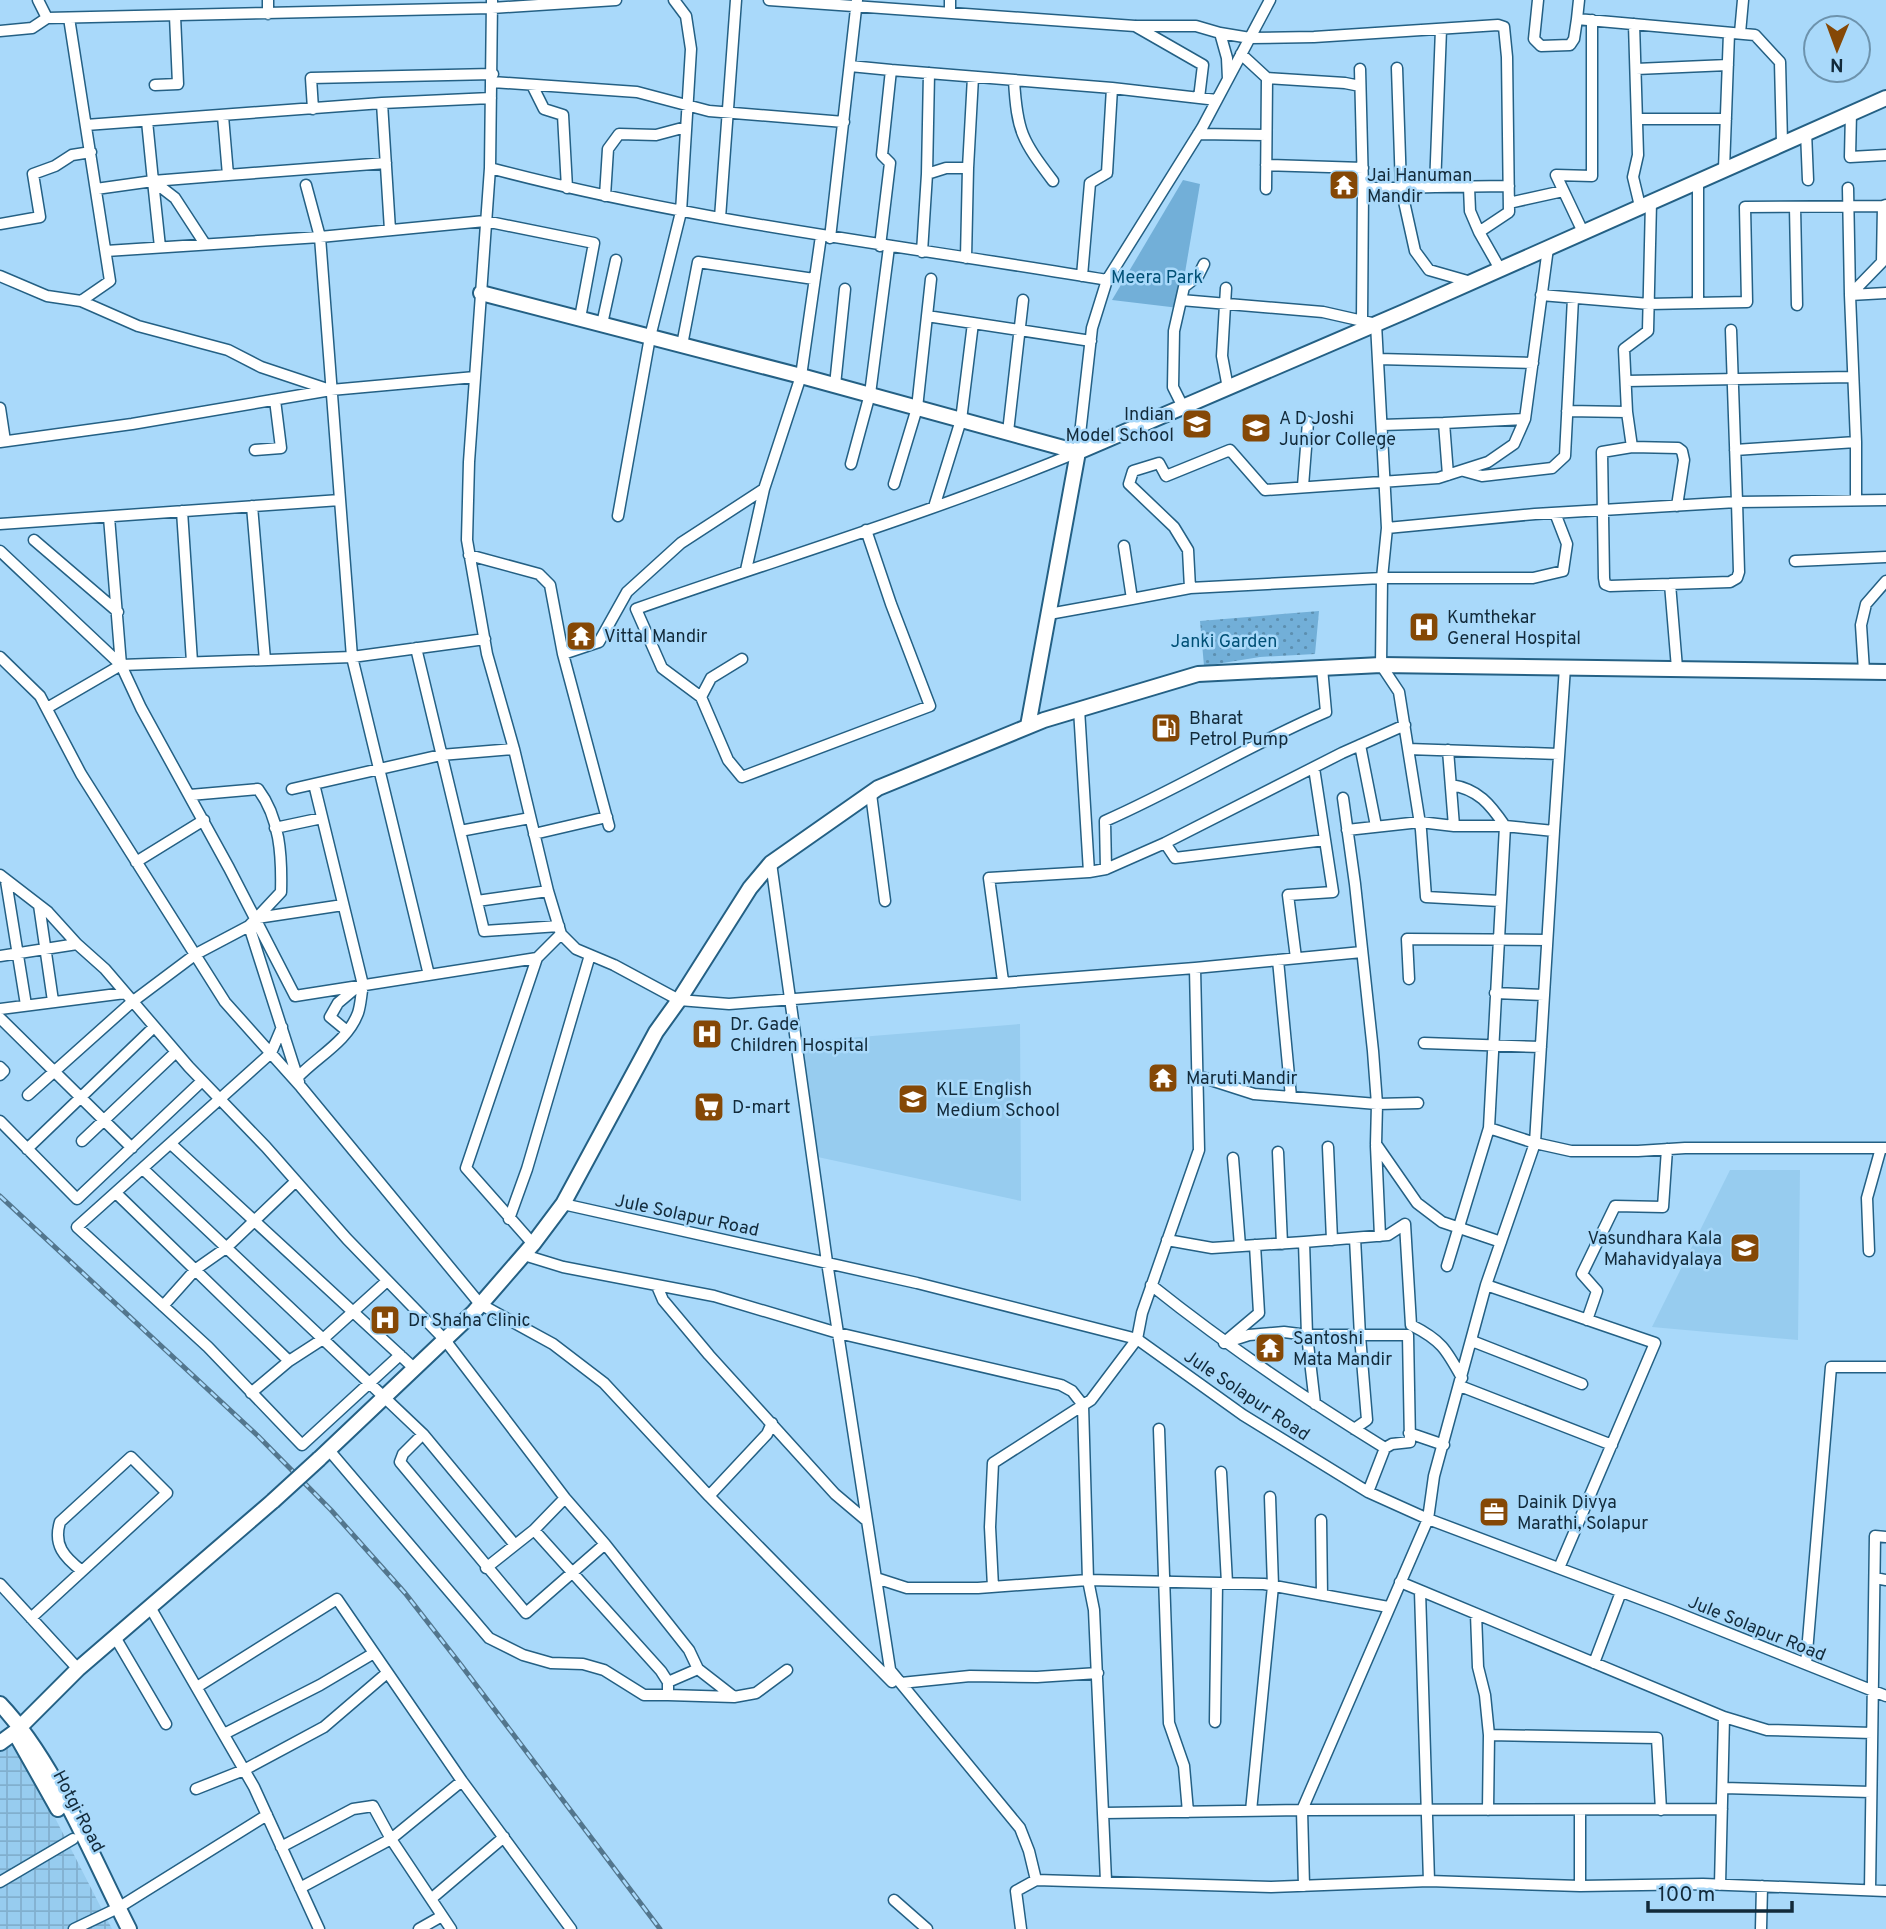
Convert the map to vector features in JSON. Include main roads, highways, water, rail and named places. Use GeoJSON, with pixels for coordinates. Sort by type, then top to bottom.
{"type":"FeatureCollection","features":[{"type":"Feature","properties":{"kind":"railway"},"geometry":{"type":"LineString","coordinates":[[0,1196],[258,1436],[331,1510],[405,1593],[660,1929]]}},
{"type":"Feature","properties":{"kind":"place","name":"Jai Hanuman Mandir"},"geometry":{"type":"Point","coordinates":[1344,185]}},
{"type":"Feature","properties":{"kind":"place","name":"Indian Model School"},"geometry":{"type":"Point","coordinates":[1197,424]}},
{"type":"Feature","properties":{"kind":"place","name":"A D Joshi Junior College"},"geometry":{"type":"Point","coordinates":[1256,428]}},
{"type":"Feature","properties":{"kind":"place","name":"Kumthekar General Hospital"},"geometry":{"type":"Point","coordinates":[1424,627]}},
{"type":"Feature","properties":{"kind":"place","name":"Vittal Mandir"},"geometry":{"type":"Point","coordinates":[581,636]}},
{"type":"Feature","properties":{"kind":"place","name":"Bharat Petrol Pump"},"geometry":{"type":"Point","coordinates":[1166,728]}},
{"type":"Feature","properties":{"kind":"place","name":"Dr. Gade Children Hospital"},"geometry":{"type":"Point","coordinates":[707,1034]}},
{"type":"Feature","properties":{"kind":"place","name":"Maruti Mandir"},"geometry":{"type":"Point","coordinates":[1163,1078]}},
{"type":"Feature","properties":{"kind":"place","name":"KLE English Medium School"},"geometry":{"type":"Point","coordinates":[913,1099]}},
{"type":"Feature","properties":{"kind":"place","name":"D-mart"},"geometry":{"type":"Point","coordinates":[709,1107]}},
{"type":"Feature","properties":{"kind":"place","name":"Vasundhara Kala Mahavidyalaya"},"geometry":{"type":"Point","coordinates":[1745,1248]}},
{"type":"Feature","properties":{"kind":"place","name":"Dr Shaha Clinic"},"geometry":{"type":"Point","coordinates":[385,1320]}},
{"type":"Feature","properties":{"kind":"place","name":"Santoshi Mata Mandir"},"geometry":{"type":"Point","coordinates":[1270,1348]}},
{"type":"Feature","properties":{"kind":"place","name":"Dainik Divya Marathi, Solapur"},"geometry":{"type":"Point","coordinates":[1494,1512]}},
{"type":"Feature","properties":{"kind":"park label","name":"Meera Park"},"geometry":{"type":"Point","coordinates":[1157,277]}},
{"type":"Feature","properties":{"kind":"park label","name":"Janki Garden"},"geometry":{"type":"Point","coordinates":[1224,641]}}]}
